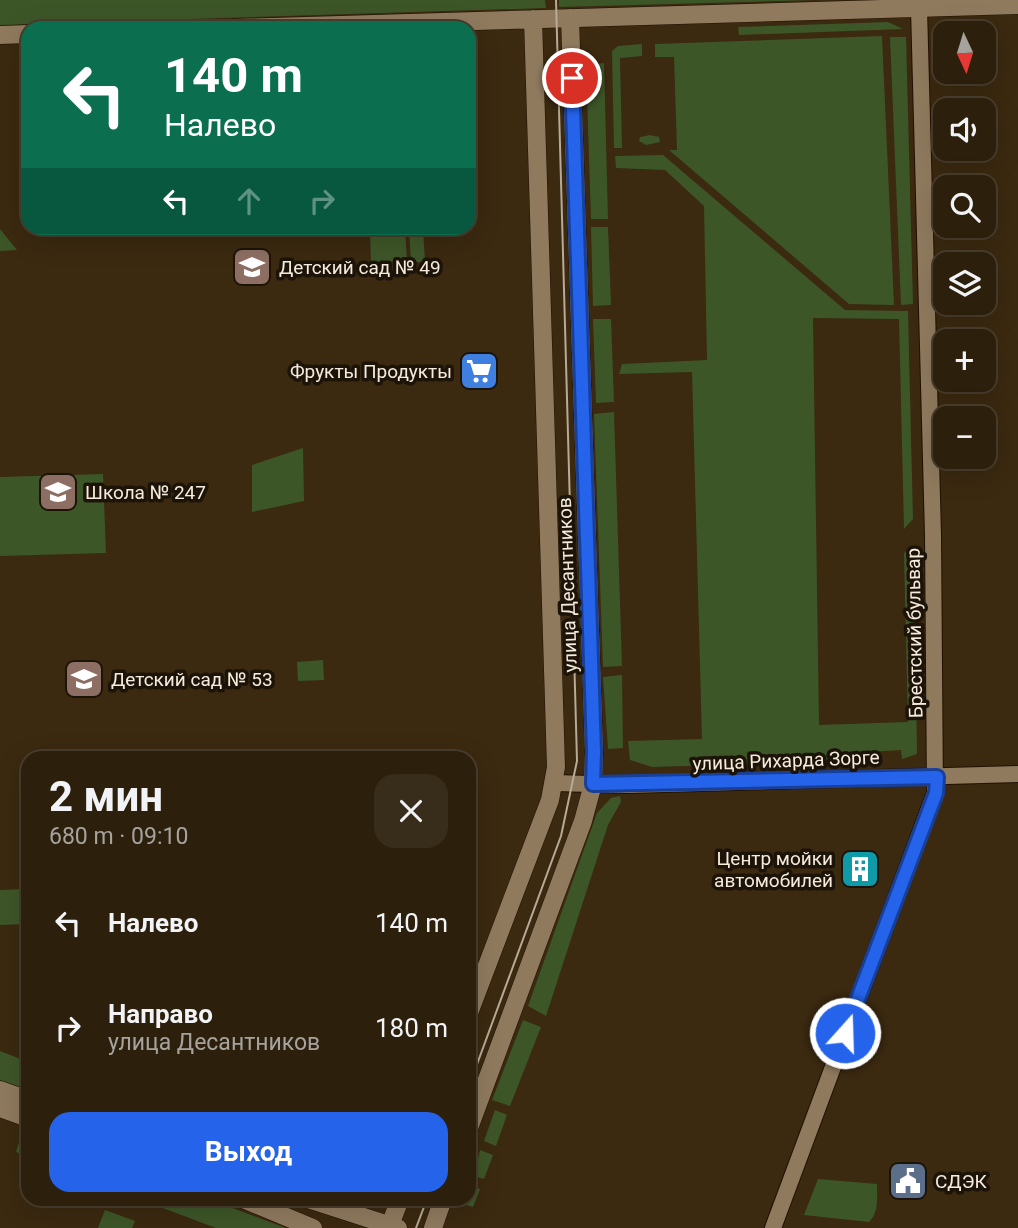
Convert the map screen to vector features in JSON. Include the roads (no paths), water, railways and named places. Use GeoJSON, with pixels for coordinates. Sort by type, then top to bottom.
{"type":"FeatureCollection","features":[{"type":"Feature","properties":{"kind":"street"},"geometry":{"type":"LineString","coordinates":[[467,21],[1018,5]]}},
{"type":"Feature","properties":{"kind":"street","name":"Брестский бульвар"},"geometry":{"type":"LineString","coordinates":[[773,1228],[936,793],[919,8]]}},
{"type":"Feature","properties":{"kind":"street","name":"улица Десантников"},"geometry":{"type":"LineString","coordinates":[[476,1110],[569,859],[593,784],[570,18]]}},
{"type":"Feature","properties":{"kind":"street","name":"улица Десантников"},"geometry":{"type":"LineString","coordinates":[[476,994],[554,783],[533,19]]}},
{"type":"Feature","properties":{"kind":"street"},"geometry":{"type":"LineString","coordinates":[[0,35],[21,34]]}},
{"type":"Feature","properties":{"kind":"street","name":"улица Рихарда Зорге"},"geometry":{"type":"LineString","coordinates":[[554,783],[1018,774]]}},
{"type":"Feature","properties":{"kind":"street"},"geometry":{"type":"LineString","coordinates":[[0,1090],[21,1098]]}},
{"type":"Feature","properties":{"kind":"street"},"geometry":{"type":"LineString","coordinates":[[0,1108],[21,1116]]}},
{"type":"Feature","properties":{"kind":"street"},"geometry":{"type":"LineString","coordinates":[[260,1206],[313,1228]]}},
{"type":"Feature","properties":{"kind":"street"},"geometry":{"type":"LineString","coordinates":[[329,1206],[393,1227],[398,1206]]}},
{"type":"Feature","properties":{"kind":"street"},"geometry":{"type":"LineString","coordinates":[[433,1228],[441,1206]]}},
{"type":"Feature","properties":{"kind":"tram line"},"geometry":{"type":"LineString","coordinates":[[476,1067],[561,836],[577,761],[556,0]]}},
{"type":"Feature","properties":{"kind":"tram line"},"geometry":{"type":"LineString","coordinates":[[416,1228],[424,1206]]}},
{"type":"Feature","properties":{"kind":"place","name":"Детский сад № 49"},"geometry":{"type":"Point","coordinates":[252,267]}},
{"type":"Feature","properties":{"kind":"place","name":"Фрукты Продукты"},"geometry":{"type":"Point","coordinates":[479,371]}},
{"type":"Feature","properties":{"kind":"place","name":"Школа № 247"},"geometry":{"type":"Point","coordinates":[58,492]}},
{"type":"Feature","properties":{"kind":"place","name":"Детский сад № 53"},"geometry":{"type":"Point","coordinates":[84,679]}},
{"type":"Feature","properties":{"kind":"place","name":"Центр мойки автомобилей"},"geometry":{"type":"Point","coordinates":[860,869]}},
{"type":"Feature","properties":{"kind":"place","name":"СДЭК"},"geometry":{"type":"Point","coordinates":[908,1181]}}]}
